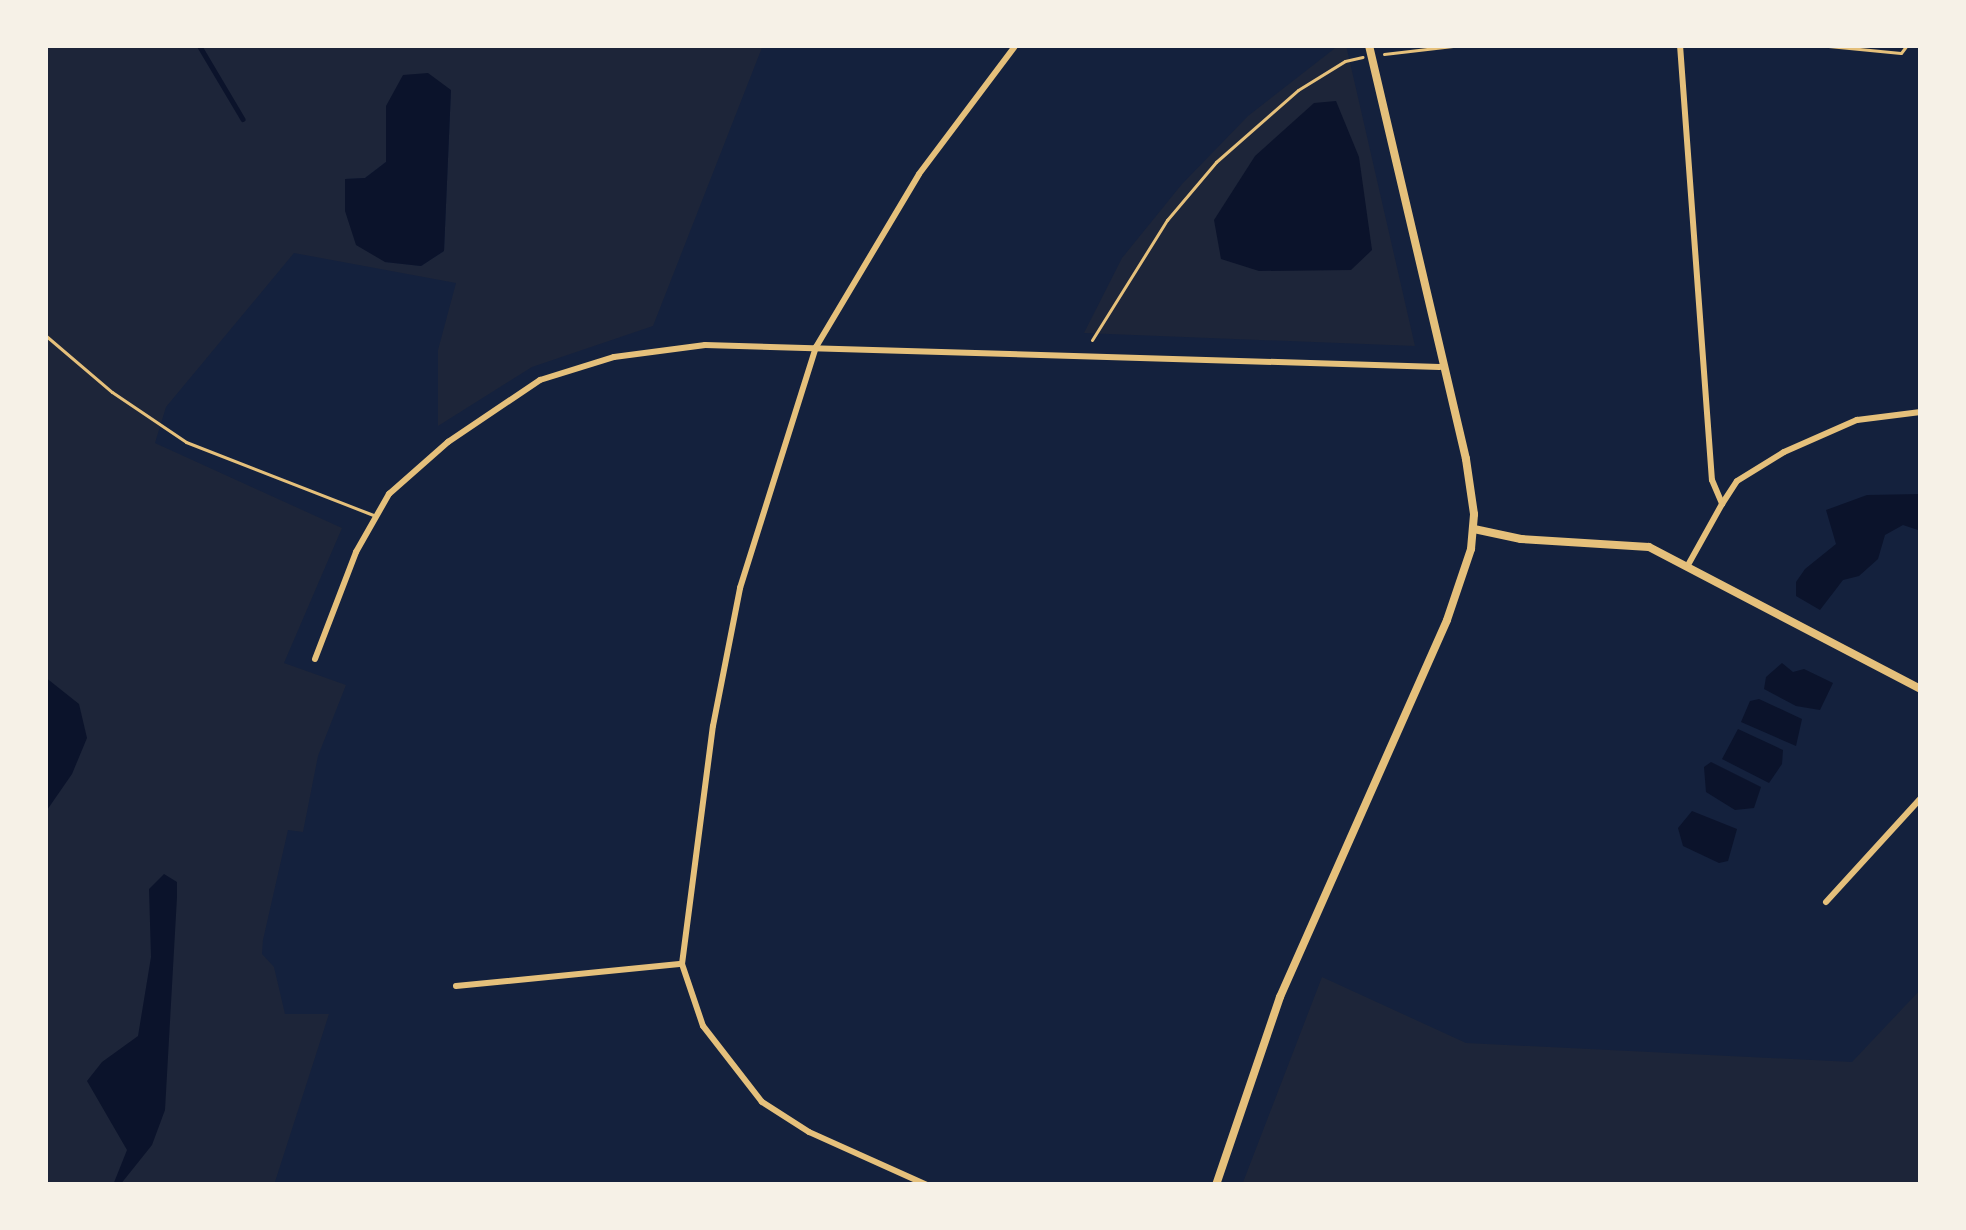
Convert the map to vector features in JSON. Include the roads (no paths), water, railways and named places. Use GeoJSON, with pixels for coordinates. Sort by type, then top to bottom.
{"type":"FeatureCollection","features":[{"type":"Feature","properties":{"kind":"street"},"geometry":{"type":"LineString","coordinates":[[926,1185],[808,1132],[762,1102],[703,1026],[682,964],[713,726],[740,588],[816,347],[919,174],[1016,45]]}},
{"type":"Feature","properties":{"kind":"street"},"geometry":{"type":"LineString","coordinates":[[1680,45],[1712,480],[1722,504]]}},
{"type":"Feature","properties":{"kind":"street"},"geometry":{"type":"LineString","coordinates":[[1216,1185],[1280,997],[1448,620],[1474,529],[1466,459],[1440,367],[1370,50]]}},
{"type":"Feature","properties":{"kind":"street"},"geometry":{"type":"LineString","coordinates":[[315,659],[373,515],[389,494],[448,442],[540,380],[614,357],[705,345],[1440,367]]}},
{"type":"Feature","properties":{"kind":"street"},"geometry":{"type":"LineString","coordinates":[[1688,565],[1737,481],[1784,452],[1857,420],[1921,412]]}},
{"type":"Feature","properties":{"kind":"street"},"geometry":{"type":"LineString","coordinates":[[1474,529],[1521,539],[1641,544],[1921,689]]}},
{"type":"Feature","properties":{"kind":"street"},"geometry":{"type":"LineString","coordinates":[[1826,902],[1921,798]]}},
{"type":"Feature","properties":{"kind":"street"},"geometry":{"type":"LineString","coordinates":[[455,986],[682,964]]}},
{"type":"Feature","properties":{"kind":"lane"},"geometry":{"type":"LineString","coordinates":[[45,335],[112,392],[186,442],[373,515]]}},
{"type":"Feature","properties":{"kind":"waterway"},"geometry":{"type":"LineString","coordinates":[[199,45],[243,119]]}}]}
